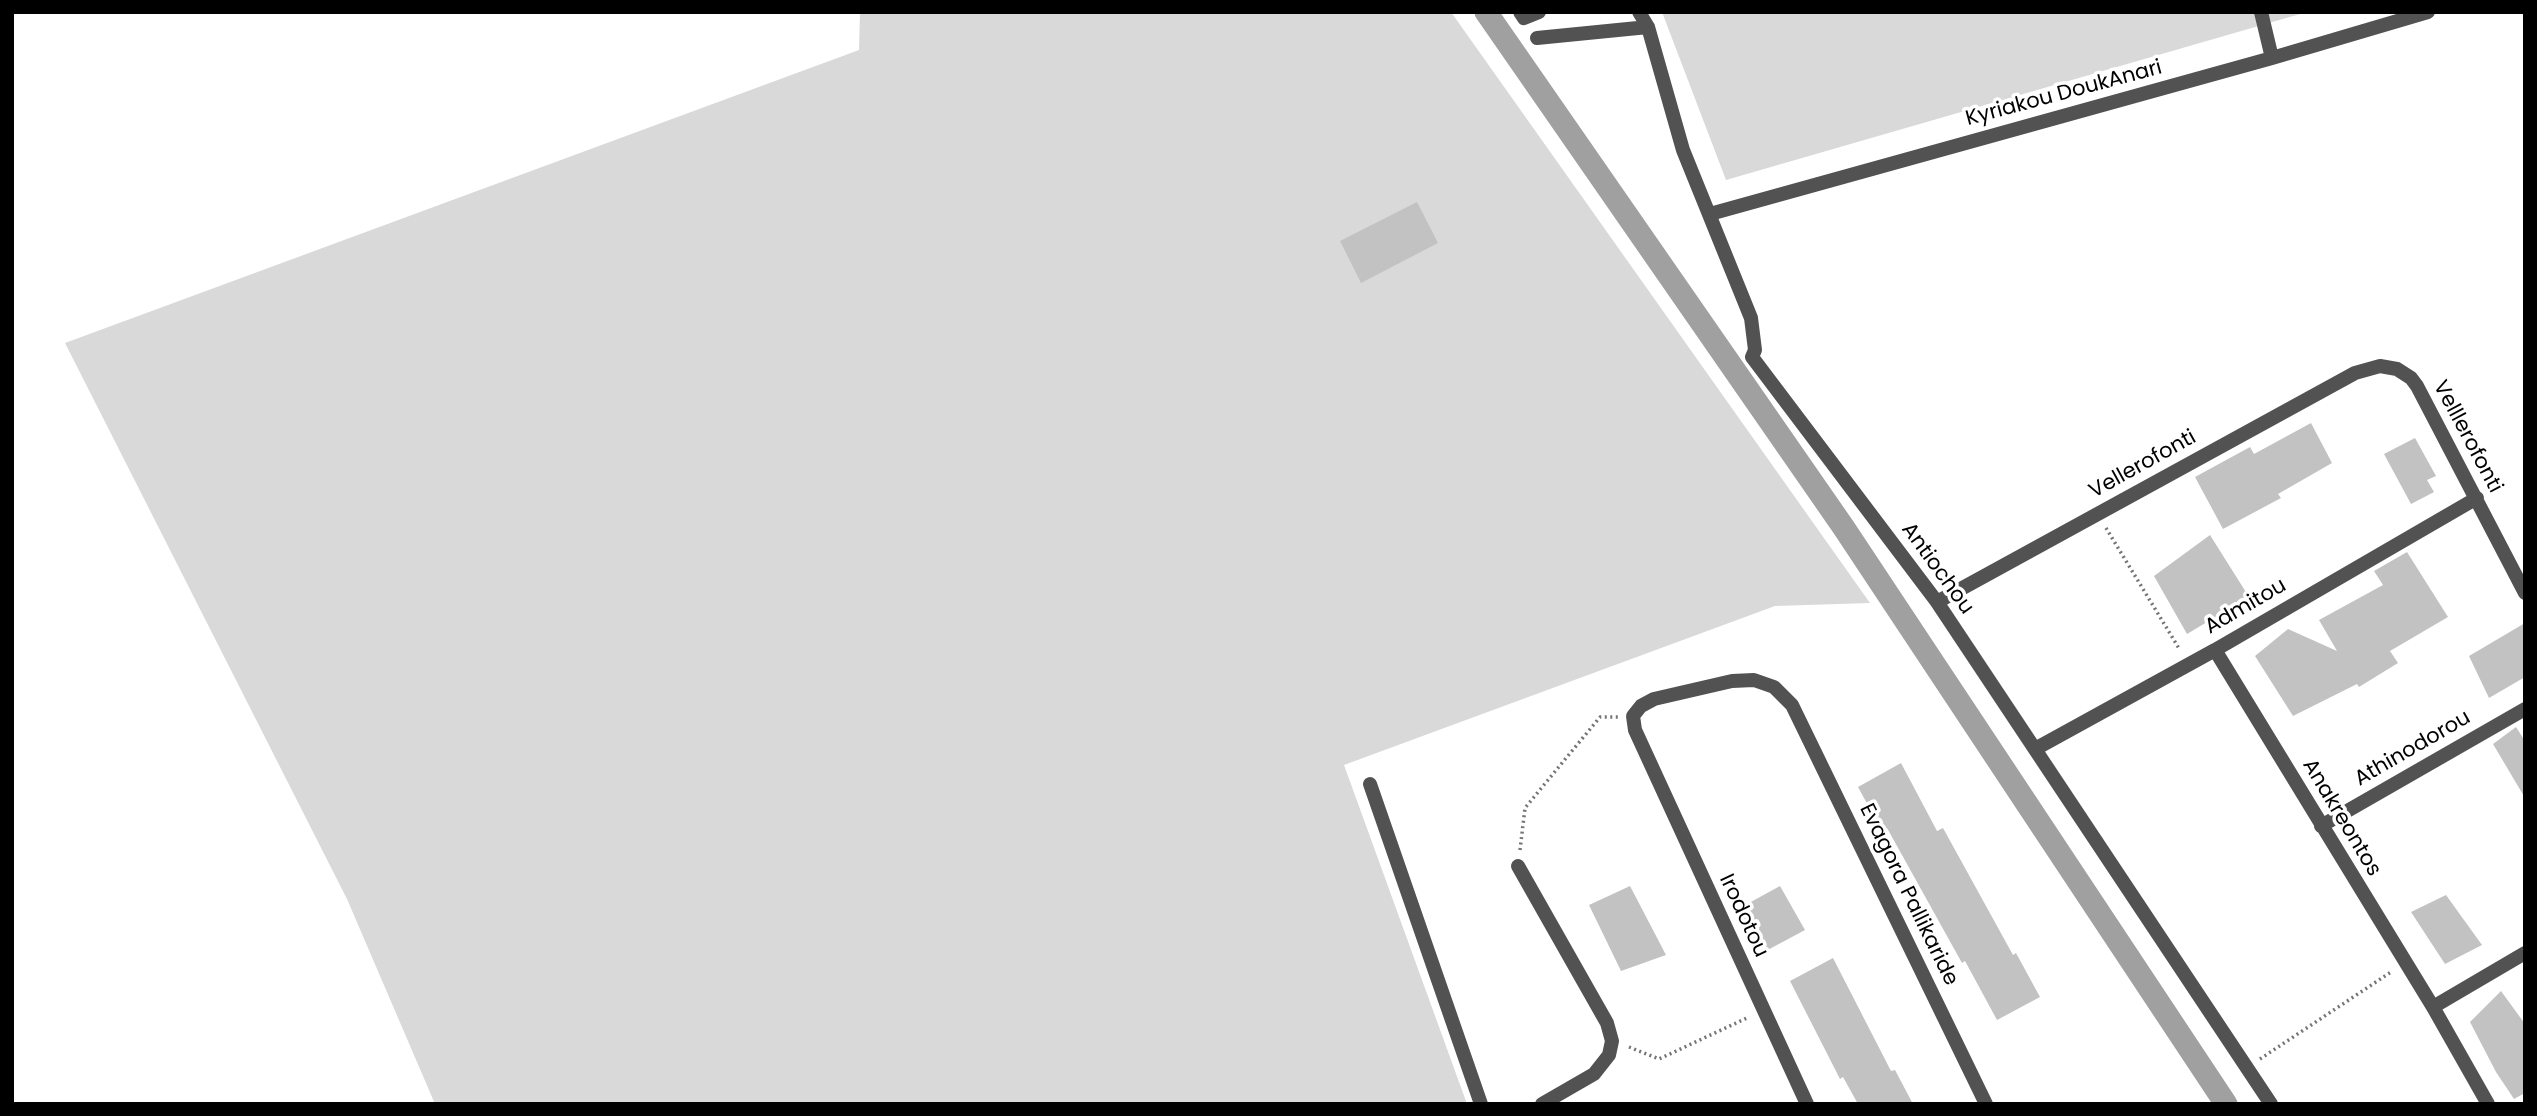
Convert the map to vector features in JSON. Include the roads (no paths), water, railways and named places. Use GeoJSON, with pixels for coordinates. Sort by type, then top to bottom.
{"type":"FeatureCollection","features":[{"type":"Feature","properties":{"kind":"street"},"geometry":{"type":"LineString","coordinates":[[1522,15],[1539,12]]}},
{"type":"Feature","properties":{"kind":"street","name":"Antiochou"},"geometry":{"type":"LineString","coordinates":[[1639,12],[1648,27],[1683,150],[1751,318],[1755,350],[1752,357],[1937,602],[2271,1104]]}},
{"type":"Feature","properties":{"kind":"street"},"geometry":{"type":"LineString","coordinates":[[2260,12],[2272,58]]}},
{"type":"Feature","properties":{"kind":"street","name":"Kyriakou DoukAnari"},"geometry":{"type":"LineString","coordinates":[[1710,214],[2428,12]]}},
{"type":"Feature","properties":{"kind":"street"},"geometry":{"type":"LineString","coordinates":[[1537,38],[1648,27]]}},
{"type":"Feature","properties":{"kind":"street","name":"Vellerofonti"},"geometry":{"type":"LineString","coordinates":[[1937,602],[2344,379],[2371,367]]}},
{"type":"Feature","properties":{"kind":"street","name":"Velllerofonti"},"geometry":{"type":"LineString","coordinates":[[2371,367],[2397,369],[2411,378],[2525,593]]}},
{"type":"Feature","properties":{"kind":"street","name":"Admitou"},"geometry":{"type":"LineString","coordinates":[[2035,749],[2477,498]]}},
{"type":"Feature","properties":{"kind":"street","name":"Anakreontos"},"geometry":{"type":"LineString","coordinates":[[2215,649],[2406,962],[2488,1104]]}},
{"type":"Feature","properties":{"kind":"street","name":"Evagora Pallikaride"},"geometry":{"type":"LineString","coordinates":[[1633,716],[1641,706],[1654,699],[1732,681],[1754,680],[1774,687],[1792,705],[1986,1104]]}},
{"type":"Feature","properties":{"kind":"street","name":"Athinodorou"},"geometry":{"type":"LineString","coordinates":[[2321,826],[2525,709]]}},
{"type":"Feature","properties":{"kind":"street","name":"Irodotou"},"geometry":{"type":"LineString","coordinates":[[1633,716],[1635,730],[1642,746],[1807,1104]]}},
{"type":"Feature","properties":{"kind":"street"},"geometry":{"type":"LineString","coordinates":[[1370,784],[1480,1104]]}},
{"type":"Feature","properties":{"kind":"street"},"geometry":{"type":"LineString","coordinates":[[1518,866],[1607,1023],[1612,1041],[1609,1055],[1594,1074],[1542,1104]]}},
{"type":"Feature","properties":{"kind":"street"},"geometry":{"type":"LineString","coordinates":[[2433,1007],[2525,953]]}},
{"type":"Feature","properties":{"kind":"waterway"},"geometry":{"type":"LineString","coordinates":[[1486,12],[1844,528],[2226,1104]]}}]}
